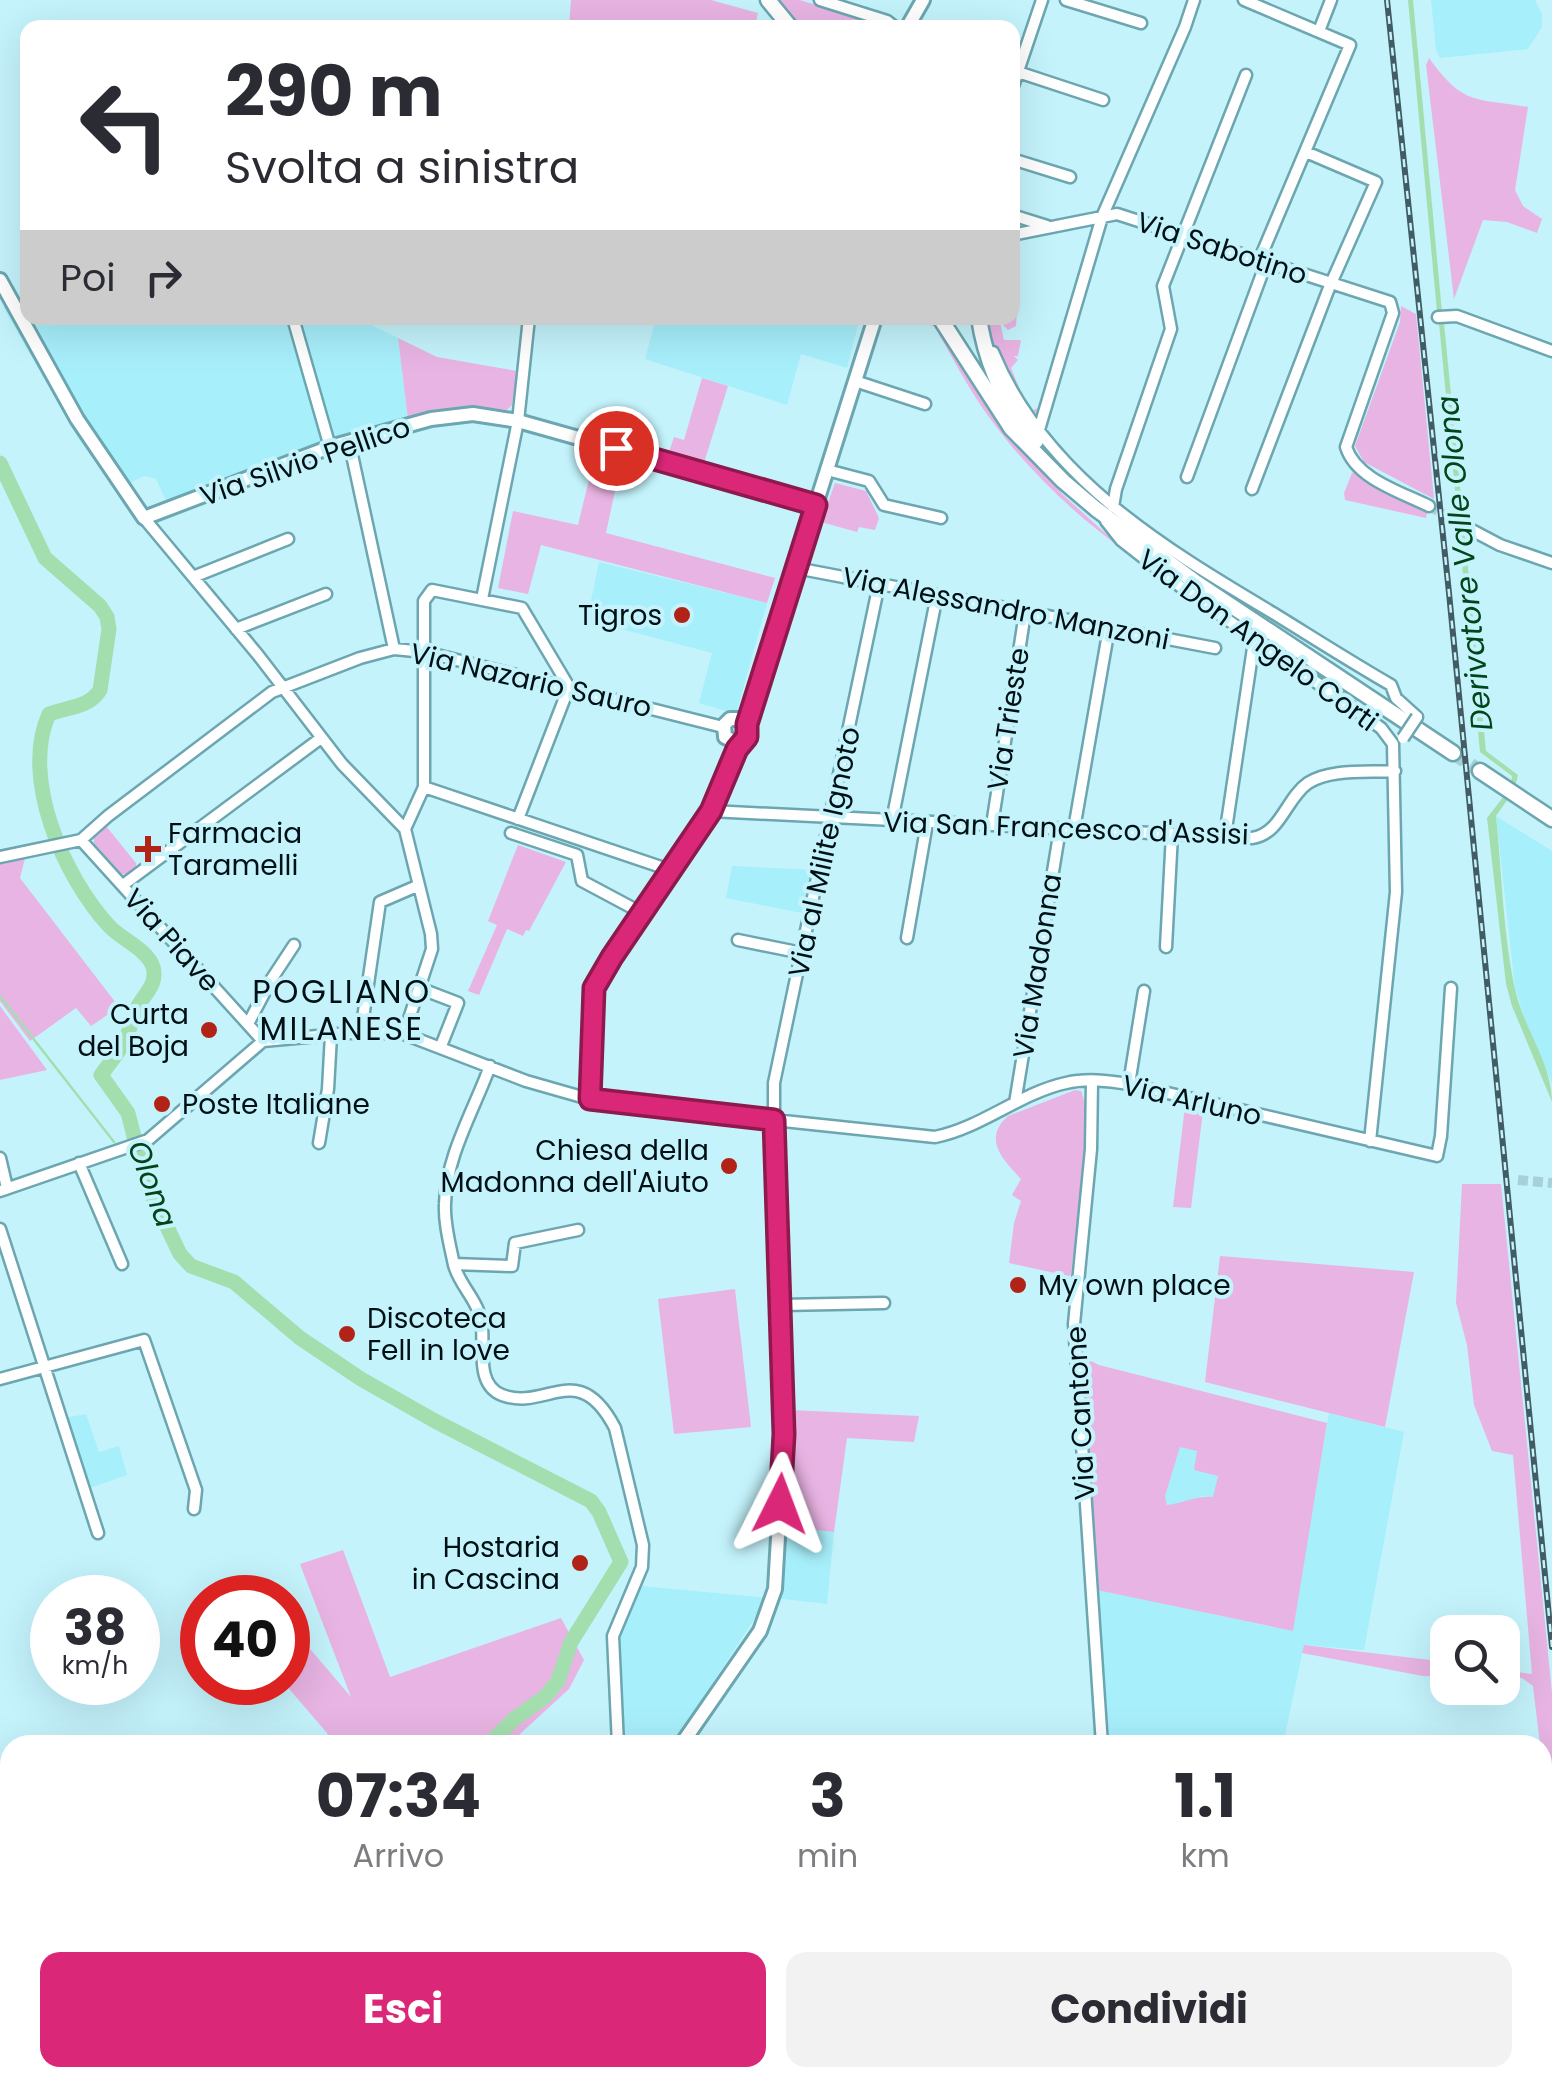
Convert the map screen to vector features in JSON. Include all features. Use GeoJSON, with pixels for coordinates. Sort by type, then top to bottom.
{"type":"FeatureCollection","features":[{"type":"Feature","properties":{"kind":"main road"},"geometry":{"type":"LineString","coordinates":[[768,0],[784,20]]}},
{"type":"Feature","properties":{"kind":"main road"},"geometry":{"type":"LineString","coordinates":[[945,325],[1012,428],[1095,502],[1194,581],[1453,753]]}},
{"type":"Feature","properties":{"kind":"main road"},"geometry":{"type":"LineString","coordinates":[[981,325],[984,350],[1019,421],[1095,502]]}},
{"type":"Feature","properties":{"kind":"main road"},"geometry":{"type":"LineString","coordinates":[[1480,772],[1552,819]]}},
{"type":"Feature","properties":{"kind":"street"},"geometry":{"type":"LineString","coordinates":[[820,0],[873,20]]}},
{"type":"Feature","properties":{"kind":"street"},"geometry":{"type":"LineString","coordinates":[[1020,66],[1042,0]]}},
{"type":"Feature","properties":{"kind":"street"},"geometry":{"type":"LineString","coordinates":[[1066,0],[1141,23]]}},
{"type":"Feature","properties":{"kind":"street"},"geometry":{"type":"LineString","coordinates":[[1038,433],[1102,217],[1194,0]]}},
{"type":"Feature","properties":{"kind":"street"},"geometry":{"type":"LineString","coordinates":[[1187,476],[1264,271],[1262,256],[1350,45],[1244,0]]}},
{"type":"Feature","properties":{"kind":"street"},"geometry":{"type":"LineString","coordinates":[[1319,32],[1331,0]]}},
{"type":"Feature","properties":{"kind":"street"},"geometry":{"type":"LineString","coordinates":[[1020,73],[1103,100]]}},
{"type":"Feature","properties":{"kind":"street"},"geometry":{"type":"LineString","coordinates":[[1114,506],[1116,489],[1171,328],[1163,286],[1246,75]]}},
{"type":"Feature","properties":{"kind":"street"},"geometry":{"type":"LineString","coordinates":[[1252,489],[1376,182],[1306,152]]}},
{"type":"Feature","properties":{"kind":"street"},"geometry":{"type":"LineString","coordinates":[[1020,161],[1070,177]]}},
{"type":"Feature","properties":{"kind":"street","name":"Via Sabotino"},"geometry":{"type":"LineString","coordinates":[[1020,235],[1048,226],[1117,214],[1394,305],[1346,448],[1354,466],[1429,506]]}},
{"type":"Feature","properties":{"kind":"street","name":"Via Sabotino"},"geometry":{"type":"LineString","coordinates":[[1020,217],[1048,226]]}},
{"type":"Feature","properties":{"kind":"street"},"geometry":{"type":"LineString","coordinates":[[0,280],[20,316]]}},
{"type":"Feature","properties":{"kind":"street"},"geometry":{"type":"LineString","coordinates":[[1438,317],[1457,316],[1552,350]]}},
{"type":"Feature","properties":{"kind":"street"},"geometry":{"type":"LineString","coordinates":[[25,325],[77,419],[144,518],[321,738],[404,829],[432,949],[404,1034]]}},
{"type":"Feature","properties":{"kind":"street"},"geometry":{"type":"LineString","coordinates":[[296,325],[330,447]]}},
{"type":"Feature","properties":{"kind":"street"},"geometry":{"type":"LineString","coordinates":[[482,599],[518,420],[528,325]]}},
{"type":"Feature","properties":{"kind":"street"},"geometry":{"type":"LineString","coordinates":[[726,733],[748,733],[743,721],[756,694],[873,325]]}},
{"type":"Feature","properties":{"kind":"street"},"geometry":{"type":"LineString","coordinates":[[983,325],[998,365],[1038,433],[1095,502],[1114,506],[1195,566],[1390,685],[1396,698],[1418,716],[1398,741]]}},
{"type":"Feature","properties":{"kind":"street"},"geometry":{"type":"LineString","coordinates":[[855,382],[925,404]]}},
{"type":"Feature","properties":{"kind":"street","name":"Via Silvio Pellico"},"geometry":{"type":"LineString","coordinates":[[144,518],[330,447],[459,414],[518,420],[816,505]]}},
{"type":"Feature","properties":{"kind":"street"},"geometry":{"type":"LineString","coordinates":[[349,441],[394,649]]}},
{"type":"Feature","properties":{"kind":"street"},"geometry":{"type":"LineString","coordinates":[[827,470],[868,481],[884,505],[941,518]]}},
{"type":"Feature","properties":{"kind":"street"},"geometry":{"type":"LineString","coordinates":[[1095,502],[1116,489]]}},
{"type":"Feature","properties":{"kind":"street","name":"Via Don Angelo Corti"},"geometry":{"type":"LineString","coordinates":[[1095,502],[1121,540],[1398,741],[1396,892],[1370,1140]]}},
{"type":"Feature","properties":{"kind":"street"},"geometry":{"type":"LineString","coordinates":[[1464,526],[1500,545],[1552,563]]}},
{"type":"Feature","properties":{"kind":"street"},"geometry":{"type":"LineString","coordinates":[[193,577],[288,539]]}},
{"type":"Feature","properties":{"kind":"street","name":"Via Alessandro Manzoni"},"geometry":{"type":"LineString","coordinates":[[796,568],[1215,648]]}},
{"type":"Feature","properties":{"kind":"street","name":"Via al Milite Ignoto"},"geometry":{"type":"LineString","coordinates":[[774,1120],[774,1082],[879,584]]}},
{"type":"Feature","properties":{"kind":"street"},"geometry":{"type":"LineString","coordinates":[[404,829],[424,787],[424,601],[428,592],[437,590],[525,610],[569,688],[518,819]]}},
{"type":"Feature","properties":{"kind":"street"},"geometry":{"type":"LineString","coordinates":[[236,629],[326,594]]}},
{"type":"Feature","properties":{"kind":"street"},"geometry":{"type":"LineString","coordinates":[[892,820],[938,595]]}},
{"type":"Feature","properties":{"kind":"street","name":"Via Trieste"},"geometry":{"type":"LineString","coordinates":[[992,824],[1024,613]]}},
{"type":"Feature","properties":{"kind":"street"},"geometry":{"type":"LineString","coordinates":[[1074,830],[1108,628]]}},
{"type":"Feature","properties":{"kind":"street"},"geometry":{"type":"LineString","coordinates":[[1225,836],[1253,648]]}},
{"type":"Feature","properties":{"kind":"street","name":"Via Nazario Sauro"},"geometry":{"type":"LineString","coordinates":[[81,840],[272,692],[394,649],[425,652],[569,688],[726,733]]}},
{"type":"Feature","properties":{"kind":"street"},"geometry":{"type":"LineString","coordinates":[[590,1099],[594,988],[711,811],[730,768],[726,733],[730,719],[743,721]]}},
{"type":"Feature","properties":{"kind":"street"},"geometry":{"type":"LineString","coordinates":[[123,885],[321,738]]}},
{"type":"Feature","properties":{"kind":"street","name":"Via San Francesco d'Assisi"},"geometry":{"type":"LineString","coordinates":[[711,811],[1257,837],[1266,834],[1300,791],[1317,778],[1395,771]]}},
{"type":"Feature","properties":{"kind":"street"},"geometry":{"type":"LineString","coordinates":[[424,787],[670,870]]}},
{"type":"Feature","properties":{"kind":"street"},"geometry":{"type":"LineString","coordinates":[[907,938],[927,823]]}},
{"type":"Feature","properties":{"kind":"street","name":"Via Madonna"},"geometry":{"type":"LineString","coordinates":[[1015,1103],[1060,829]]}},
{"type":"Feature","properties":{"kind":"street"},"geometry":{"type":"LineString","coordinates":[[512,834],[577,855],[582,881],[642,914]]}},
{"type":"Feature","properties":{"kind":"street"},"geometry":{"type":"LineString","coordinates":[[1166,947],[1172,834]]}},
{"type":"Feature","properties":{"kind":"street"},"geometry":{"type":"LineString","coordinates":[[0,857],[81,840]]}},
{"type":"Feature","properties":{"kind":"street","name":"Via Piave"},"geometry":{"type":"LineString","coordinates":[[81,840],[263,1041]]}},
{"type":"Feature","properties":{"kind":"street"},"geometry":{"type":"LineString","coordinates":[[362,1032],[380,902],[418,886]]}},
{"type":"Feature","properties":{"kind":"street"},"geometry":{"type":"LineString","coordinates":[[738,940],[802,953]]}},
{"type":"Feature","properties":{"kind":"street"},"geometry":{"type":"LineString","coordinates":[[248,1024],[294,946]]}},
{"type":"Feature","properties":{"kind":"street"},"geometry":{"type":"LineString","coordinates":[[420,988],[458,1003],[441,1046]]}},
{"type":"Feature","properties":{"kind":"street","name":"Via Arluno"},"geometry":{"type":"LineString","coordinates":[[774,1120],[934,1137],[1066,1083],[1092,1081],[1129,1084],[1437,1156],[1442,1136],[1451,988]]}},
{"type":"Feature","properties":{"kind":"street"},"geometry":{"type":"LineString","coordinates":[[1129,1084],[1144,990]]}},
{"type":"Feature","properties":{"kind":"street"},"geometry":{"type":"LineString","coordinates":[[0,1158],[4,1189],[148,1140],[263,1041],[362,1032],[404,1034],[526,1081],[590,1099],[774,1120],[784,1434],[773,1599],[754,1641],[688,1735]]}},
{"type":"Feature","properties":{"kind":"street"},"geometry":{"type":"LineString","coordinates":[[318,1143],[328,1090],[331,1035]]}},
{"type":"Feature","properties":{"kind":"street"},"geometry":{"type":"LineString","coordinates":[[490,1066],[448,1178],[444,1204],[454,1264],[480,1311],[488,1384],[498,1394],[522,1397],[563,1389],[580,1393],[595,1400],[615,1428],[643,1545],[642,1567],[613,1636],[617,1735]]}},
{"type":"Feature","properties":{"kind":"street","name":"Via Cantone"},"geometry":{"type":"LineString","coordinates":[[1092,1081],[1091,1149],[1074,1324],[1101,1735]]}},
{"type":"Feature","properties":{"kind":"street"},"geometry":{"type":"LineString","coordinates":[[79,1163],[122,1264]]}},
{"type":"Feature","properties":{"kind":"street"},"geometry":{"type":"LineString","coordinates":[[0,1229],[98,1533]]}},
{"type":"Feature","properties":{"kind":"street"},"geometry":{"type":"LineString","coordinates":[[454,1264],[512,1266],[515,1243],[578,1230]]}},
{"type":"Feature","properties":{"kind":"street"},"geometry":{"type":"LineString","coordinates":[[782,1304],[884,1304]]}},
{"type":"Feature","properties":{"kind":"street"},"geometry":{"type":"LineString","coordinates":[[0,1380],[144,1340],[196,1490],[194,1509]]}},
{"type":"Feature","properties":{"kind":"shaded area"},"geometry":{"type":"Polygon","coordinates":[[[571,0],[711,0],[758,13],[756,20],[570,20],[571,0]]]}},
{"type":"Feature","properties":{"kind":"shaded area"},"geometry":{"type":"Polygon","coordinates":[[[777,0],[800,0],[865,20],[793,20],[777,0]]]}},
{"type":"Feature","properties":{"kind":"shaded area"},"geometry":{"type":"Polygon","coordinates":[[[1431,0],[1535,0],[1542,14],[1542,27],[1528,49],[1440,58],[1431,0]]]}},
{"type":"Feature","properties":{"kind":"shaded area"},"geometry":{"type":"Polygon","coordinates":[[[1429,58],[1451,84],[1471,97],[1528,107],[1515,190],[1523,206],[1542,219],[1537,233],[1507,222],[1483,220],[1454,299],[1426,65],[1429,58]]]}},
{"type":"Feature","properties":{"kind":"shaded area"},"geometry":{"type":"Polygon","coordinates":[[[20,302],[20,325],[372,325],[398,338],[408,419],[343,437],[167,503],[156,479],[144,476],[116,490],[78,438],[3,307],[20,302]]]}},
{"type":"Feature","properties":{"kind":"shaded area"},"geometry":{"type":"Polygon","coordinates":[[[1401,306],[1416,314],[1434,499],[1364,462],[1355,446],[1400,322],[1401,306]]]}},
{"type":"Feature","properties":{"kind":"shaded area"},"geometry":{"type":"Polygon","coordinates":[[[654,325],[858,325],[847,368],[801,354],[787,405],[645,359],[654,325]]]}},
{"type":"Feature","properties":{"kind":"shaded area"},"geometry":{"type":"Polygon","coordinates":[[[930,325],[939,325],[1020,444],[1062,494],[1124,550],[1067,504],[1016,451],[979,402],[934,326],[930,325]]]}},
{"type":"Feature","properties":{"kind":"shaded area"},"geometry":{"type":"Polygon","coordinates":[[[987,325],[1001,325],[1004,340],[1021,340],[1018,356],[1014,356],[1018,360],[1011,368],[1027,406],[1033,410],[1041,407],[1033,416],[1029,415],[996,351],[987,325]]]}},
{"type":"Feature","properties":{"kind":"shaded area"},"geometry":{"type":"Polygon","coordinates":[[[398,338],[437,357],[517,371],[512,405],[507,410],[457,408],[408,419],[398,338]]]}},
{"type":"Feature","properties":{"kind":"shaded area"},"geometry":{"type":"Polygon","coordinates":[[[702,378],[728,386],[703,466],[668,455],[674,437],[684,440],[702,378]]]}},
{"type":"Feature","properties":{"kind":"shaded area"},"geometry":{"type":"Polygon","coordinates":[[[596,451],[622,458],[606,533],[775,578],[767,603],[541,545],[528,594],[498,588],[513,511],[578,525],[596,451]]]}},
{"type":"Feature","properties":{"kind":"shaded area"},"geometry":{"type":"Polygon","coordinates":[[[1360,472],[1428,508],[1426,518],[1345,500],[1352,473],[1360,472]]]}},
{"type":"Feature","properties":{"kind":"shaded area"},"geometry":{"type":"Polygon","coordinates":[[[835,483],[866,491],[879,518],[875,530],[859,527],[857,532],[821,522],[835,483]]]}},
{"type":"Feature","properties":{"kind":"shaded area"},"geometry":{"type":"Polygon","coordinates":[[[599,562],[767,603],[736,714],[699,703],[712,653],[587,620],[599,562]]]}},
{"type":"Feature","properties":{"kind":"shaded area"},"geometry":{"type":"Polygon","coordinates":[[[1496,816],[1552,851],[1552,1083],[1527,1027],[1515,987],[1496,816]]]}},
{"type":"Feature","properties":{"kind":"shaded area"},"geometry":{"type":"Polygon","coordinates":[[[106,826],[136,863],[128,874],[120,874],[94,843],[94,835],[106,826]]]}},
{"type":"Feature","properties":{"kind":"shaded area"},"geometry":{"type":"Polygon","coordinates":[[[518,845],[566,862],[529,931],[523,936],[507,929],[479,995],[468,991],[497,925],[488,921],[518,845]]]}},
{"type":"Feature","properties":{"kind":"shaded area"},"geometry":{"type":"Polygon","coordinates":[[[25,858],[20,878],[119,1007],[91,1026],[76,1008],[30,1041],[0,1001],[0,863],[25,858]]]}},
{"type":"Feature","properties":{"kind":"shaded area"},"geometry":{"type":"Polygon","coordinates":[[[732,866],[817,870],[807,914],[726,898],[732,866]]]}},
{"type":"Feature","properties":{"kind":"shaded area"},"geometry":{"type":"Polygon","coordinates":[[[0,1006],[47,1070],[0,1080],[0,1006]]]}},
{"type":"Feature","properties":{"kind":"shaded area"},"geometry":{"type":"Polygon","coordinates":[[[1081,1091],[1086,1127],[1080,1208],[1068,1276],[1009,1263],[1021,1201],[1012,1195],[1021,1179],[1002,1157],[996,1141],[1000,1125],[1008,1116],[1081,1091]]]}},
{"type":"Feature","properties":{"kind":"shaded area"},"geometry":{"type":"Polygon","coordinates":[[[1185,1106],[1203,1111],[1191,1208],[1173,1207],[1185,1106]]]}},
{"type":"Feature","properties":{"kind":"shaded area"},"geometry":{"type":"Polygon","coordinates":[[[1462,1184],[1501,1184],[1552,1693],[1552,1735],[1539,1735],[1533,1686],[1520,1678],[1520,1672],[1532,1674],[1513,1455],[1492,1451],[1474,1405],[1467,1345],[1456,1303],[1462,1184]]]}},
{"type":"Feature","properties":{"kind":"shaded area"},"geometry":{"type":"Polygon","coordinates":[[[1220,1256],[1414,1272],[1385,1427],[1205,1382],[1220,1256]]]}},
{"type":"Feature","properties":{"kind":"shaded area"},"geometry":{"type":"Polygon","coordinates":[[[735,1289],[751,1427],[674,1434],[658,1299],[735,1289]]]}},
{"type":"Feature","properties":{"kind":"shaded area"},"geometry":{"type":"Polygon","coordinates":[[[1083,1357],[1099,1365],[1327,1423],[1293,1631],[1097,1590],[1083,1357]],[[1180,1447],[1165,1496],[1167,1505],[1213,1497],[1218,1476],[1194,1470],[1197,1451],[1180,1447]]]}},
{"type":"Feature","properties":{"kind":"shaded area"},"geometry":{"type":"Polygon","coordinates":[[[790,1410],[919,1416],[914,1442],[847,1438],[834,1532],[786,1527],[790,1410]]]}},
{"type":"Feature","properties":{"kind":"shaded area"},"geometry":{"type":"Polygon","coordinates":[[[1329,1413],[1404,1432],[1364,1650],[1304,1645],[1285,1735],[1094,1735],[1085,1587],[1292,1631],[1329,1413]]]}},
{"type":"Feature","properties":{"kind":"shaded area"},"geometry":{"type":"Polygon","coordinates":[[[86,1414],[99,1452],[119,1446],[127,1475],[87,1489],[64,1418],[86,1414]]]}},
{"type":"Feature","properties":{"kind":"shaded area"},"geometry":{"type":"Polygon","coordinates":[[[1180,1446],[1198,1451],[1218,1475],[1214,1497],[1167,1505],[1165,1496],[1180,1446]]]}},
{"type":"Feature","properties":{"kind":"shaded area"},"geometry":{"type":"Polygon","coordinates":[[[780,1526],[834,1532],[827,1604],[775,1598],[780,1526]]]}},
{"type":"Feature","properties":{"kind":"shaded area"},"geometry":{"type":"Polygon","coordinates":[[[343,1550],[390,1677],[561,1618],[584,1660],[569,1689],[519,1735],[328,1735],[303,1705],[310,1705],[310,1649],[351,1697],[310,1590],[310,1575],[304,1575],[300,1564],[343,1550]]]}},
{"type":"Feature","properties":{"kind":"shaded area"},"geometry":{"type":"Polygon","coordinates":[[[641,1586],[768,1598],[679,1735],[623,1735],[618,1643],[641,1586]]]}},
{"type":"Feature","properties":{"kind":"shaded area"},"geometry":{"type":"Polygon","coordinates":[[[1304,1645],[1430,1660],[1430,1676],[1423,1676],[1302,1653],[1304,1645]]]}},
{"type":"Feature","properties":{"kind":"water"},"geometry":{"type":"Polygon","coordinates":[[[1408,0],[1413,0],[1442,312],[1437,312],[1408,0]]]}},
{"type":"Feature","properties":{"kind":"water","name":"Derivatore Valle Olona"},"geometry":{"type":"Polygon","coordinates":[[[1439,323],[1444,323],[1486,751],[1518,775],[1515,787],[1511,784],[1512,776],[1480,752],[1439,323]]]}},
{"type":"Feature","properties":{"kind":"water"},"geometry":{"type":"Polygon","coordinates":[[[1504,796],[1508,799],[1496,816],[1512,971],[1520,1007],[1548,1074],[1552,1102],[1506,984],[1487,818],[1504,796]]]}},
{"type":"Feature","properties":{"kind":"waterway","name":"Olona"},"geometry":{"type":"LineString","coordinates":[[0,463],[45,558],[100,606],[107,617],[109,629],[100,690],[84,704],[49,714],[41,739],[43,796],[63,854],[92,905],[109,926],[146,955],[153,967],[152,984],[137,1008],[125,1040],[101,1075],[128,1113],[146,1183],[180,1254],[191,1266],[234,1282],[300,1338],[361,1379],[591,1501],[621,1562],[571,1642],[558,1681],[545,1697],[498,1735]]}},
{"type":"Feature","properties":{"kind":"waterway"},"geometry":{"type":"LineString","coordinates":[[0,996],[114,1142]]}},
{"type":"Feature","properties":{"kind":"tunnel"},"geometry":{"type":"LineString","coordinates":[[1429,506],[1464,526]]}},
{"type":"Feature","properties":{"kind":"tunnel"},"geometry":{"type":"LineString","coordinates":[[1453,753],[1480,771]]}},
{"type":"Feature","properties":{"kind":"tunnel"},"geometry":{"type":"LineString","coordinates":[[1518,1180],[1552,1183]]}},
{"type":"Feature","properties":{"kind":"railway"},"geometry":{"type":"LineString","coordinates":[[1387,0],[1552,1647]]}},
{"type":"Feature","properties":{"kind":"place","name":"Tigros"},"geometry":{"type":"Point","coordinates":[682,615]}},
{"type":"Feature","properties":{"kind":"place","name":"Farmacia Taramelli"},"geometry":{"type":"Point","coordinates":[148,849]}},
{"type":"Feature","properties":{"kind":"place","name":"Curta del Boja"},"geometry":{"type":"Point","coordinates":[209,1030]}},
{"type":"Feature","properties":{"kind":"place","name":"Poste Italiane"},"geometry":{"type":"Point","coordinates":[162,1104]}},
{"type":"Feature","properties":{"kind":"place","name":"Chiesa della Madonna dell'Aiuto"},"geometry":{"type":"Point","coordinates":[729,1166]}},
{"type":"Feature","properties":{"kind":"place","name":"My own place"},"geometry":{"type":"Point","coordinates":[1018,1285]}},
{"type":"Feature","properties":{"kind":"place","name":"Discoteca Fell in love"},"geometry":{"type":"Point","coordinates":[347,1334]}},
{"type":"Feature","properties":{"kind":"place","name":"Hostaria in Cascina"},"geometry":{"type":"Point","coordinates":[580,1563]}},
{"type":"Feature","properties":{"kind":"district","name":"POGLIANO MILANESE"},"geometry":{"type":"Point","coordinates":[342,1010]}},
{"type":"Feature","properties":{"kind":"route"},"geometry":{"type":"LineString","coordinates":[[616,448],[816,505],[747,724],[747,737],[737,749],[711,811],[594,988],[591,1030],[590,1099],[774,1120],[782,1304],[784,1434],[780,1504]]}}]}
